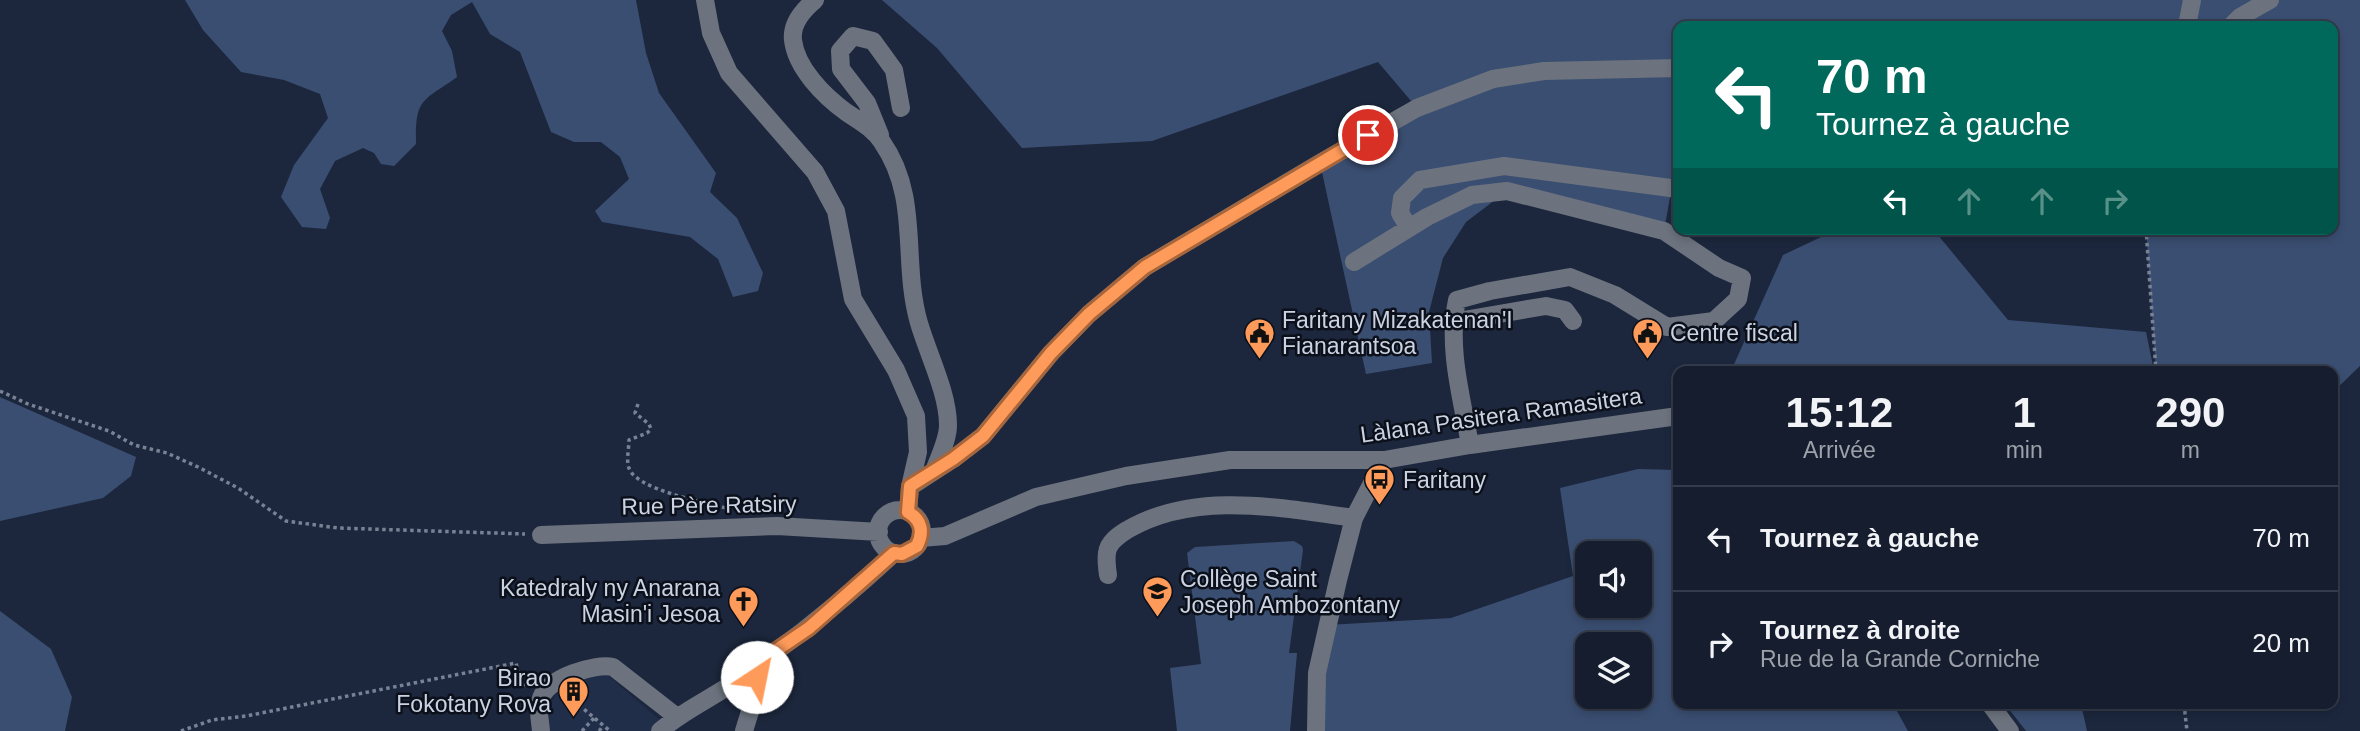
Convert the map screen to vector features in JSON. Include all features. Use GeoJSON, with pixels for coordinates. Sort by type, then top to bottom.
{"type":"FeatureCollection","features":[{"type":"Feature","properties":{"kind":"street"},"geometry":{"type":"LineString","coordinates":[[705,0],[711,33],[729,73],[815,172],[836,211],[853,299],[896,370],[916,416],[918,452],[910,486],[908,512]]}},
{"type":"Feature","properties":{"kind":"street"},"geometry":{"type":"LineString","coordinates":[[815,0],[803,10],[795,23],[793,40],[809,77],[843,110],[872,130],[883,142]]}},
{"type":"Feature","properties":{"kind":"street"},"geometry":{"type":"LineString","coordinates":[[2188,21],[2192,0]]}},
{"type":"Feature","properties":{"kind":"street"},"geometry":{"type":"LineString","coordinates":[[2236,21],[2270,0]]}},
{"type":"Feature","properties":{"kind":"street"},"geometry":{"type":"LineString","coordinates":[[901,108],[894,70],[873,41],[853,36],[840,51],[841,69],[867,103],[901,182],[909,216],[909,272],[918,321],[945,407],[948,426],[934,471]]}},
{"type":"Feature","properties":{"kind":"street"},"geometry":{"type":"LineString","coordinates":[[910,486],[983,436],[1051,353],[1089,314],[1145,267],[1417,108],[1493,79],[1544,71],[1673,68]]}},
{"type":"Feature","properties":{"kind":"street"},"geometry":{"type":"LineString","coordinates":[[1409,228],[1400,213],[1402,198],[1420,180],[1504,166],[1673,189]]}},
{"type":"Feature","properties":{"kind":"street"},"geometry":{"type":"LineString","coordinates":[[1353,262],[1409,228],[1472,195],[1507,191],[1664,231],[1719,268],[1742,278],[1738,299],[1714,321],[1667,327],[1615,295],[1570,277],[1490,291],[1457,300],[1452,322],[1453,347],[1470,445]]}},
{"type":"Feature","properties":{"kind":"street"},"geometry":{"type":"LineString","coordinates":[[1452,322],[1546,306],[1565,310],[1573,321]]}},
{"type":"Feature","properties":{"kind":"street","name":"Làlana Pasitera Ramasitera"},"geometry":{"type":"LineString","coordinates":[[921,538],[945,536],[1036,497],[1126,476],[1230,460],[1384,460],[1673,417]]}},
{"type":"Feature","properties":{"kind":"street"},"geometry":{"type":"LineString","coordinates":[[1316,731],[1317,673],[1354,518],[1384,460]]}},
{"type":"Feature","properties":{"kind":"street"},"geometry":{"type":"LineString","coordinates":[[1108,575],[1107,551],[1116,537],[1144,520],[1166,514],[1223,505],[1278,507],[1354,518]]}},
{"type":"Feature","properties":{"kind":"street"},"geometry":{"type":"LineString","coordinates":[[898,510],[908,512],[918,520],[921,538],[911,551],[894,553],[881,543],[881,522],[888,514],[898,510]]}},
{"type":"Feature","properties":{"kind":"street","name":"Rue Père Ratsiry"},"geometry":{"type":"LineString","coordinates":[[541,535],[783,526],[879,532]]}},
{"type":"Feature","properties":{"kind":"street"},"geometry":{"type":"LineString","coordinates":[[660,731],[809,628],[894,553]]}},
{"type":"Feature","properties":{"kind":"street"},"geometry":{"type":"LineString","coordinates":[[744,731],[756,692],[759,662]]}},
{"type":"Feature","properties":{"kind":"street"},"geometry":{"type":"LineString","coordinates":[[541,731],[541,696],[552,684],[602,665],[613,667],[677,717]]}},
{"type":"Feature","properties":{"kind":"street"},"geometry":{"type":"LineString","coordinates":[[1994,709],[2010,731]]}},
{"type":"Feature","properties":{"kind":"path"},"geometry":{"type":"LineString","coordinates":[[2146,235],[2157,366]]}},
{"type":"Feature","properties":{"kind":"path"},"geometry":{"type":"LineString","coordinates":[[0,391],[28,404],[109,431],[134,445],[167,453],[198,467],[237,488],[286,521],[338,528],[541,535]]}},
{"type":"Feature","properties":{"kind":"path"},"geometry":{"type":"LineString","coordinates":[[638,404],[635,413],[649,424],[651,429],[629,440],[628,468],[632,474],[639,481],[728,509]]}},
{"type":"Feature","properties":{"kind":"path"},"geometry":{"type":"LineString","coordinates":[[181,731],[212,720],[246,716],[516,663],[521,683]]}},
{"type":"Feature","properties":{"kind":"path"},"geometry":{"type":"LineString","coordinates":[[552,684],[610,731]]}},
{"type":"Feature","properties":{"kind":"path"},"geometry":{"type":"LineString","coordinates":[[2184,709],[2187,731]]}},
{"type":"Feature","properties":{"kind":"path"},"geometry":{"type":"LineString","coordinates":[[582,731],[594,718]]}},
{"type":"Feature","properties":{"kind":"path"},"geometry":{"type":"LineString","coordinates":[[599,731],[603,726]]}},
{"type":"Feature","properties":{"kind":"shaded area"},"geometry":{"type":"Polygon","coordinates":[[[185,0],[636,0],[646,53],[659,93],[716,173],[710,192],[737,218],[763,273],[758,291],[733,297],[718,259],[690,237],[602,222],[595,211],[629,179],[620,157],[601,142],[574,142],[551,132],[520,52],[490,34],[472,2],[451,15],[442,31],[452,51],[457,77],[428,97],[419,109],[416,144],[394,166],[381,164],[374,153],[363,148],[335,161],[320,189],[330,218],[326,229],[302,227],[281,197],[294,165],[328,118],[320,94],[284,80],[241,72],[203,30],[185,0]]]}},
{"type":"Feature","properties":{"kind":"shaded area"},"geometry":{"type":"Polygon","coordinates":[[[882,0],[2360,0],[2360,366],[2338,387],[2338,366],[2156,366],[2146,235],[2338,235],[2338,21],[1673,21],[1673,181],[1664,231],[1507,191],[1466,222],[1443,258],[1429,312],[1432,363],[1366,374],[1320,163],[1417,108],[1378,62],[1152,141],[1022,148],[937,48],[882,0]]]}},
{"type":"Feature","properties":{"kind":"shaded area"},"geometry":{"type":"Polygon","coordinates":[[[1825,235],[1938,235],[2008,320],[2146,332],[2153,366],[1733,366],[1783,255],[1825,235]]]}},
{"type":"Feature","properties":{"kind":"shaded area"},"geometry":{"type":"Polygon","coordinates":[[[0,397],[136,457],[131,476],[103,498],[0,521],[0,397]]]}},
{"type":"Feature","properties":{"kind":"shaded area"},"geometry":{"type":"Polygon","coordinates":[[[1638,469],[1673,470],[1673,709],[1896,709],[1908,731],[1316,731],[1327,625],[1451,618],[1573,576],[1560,488],[1638,469]]]}},
{"type":"Feature","properties":{"kind":"shaded area"},"geometry":{"type":"Polygon","coordinates":[[[1294,541],[1302,546],[1303,550],[1289,653],[1297,653],[1290,731],[1177,731],[1170,668],[1201,664],[1187,553],[1195,547],[1294,541]]]}},
{"type":"Feature","properties":{"kind":"shaded area"},"geometry":{"type":"Polygon","coordinates":[[[0,611],[51,649],[72,697],[65,731],[0,731],[0,611]]]}},
{"type":"Feature","properties":{"kind":"shaded area"},"geometry":{"type":"Polygon","coordinates":[[[584,673],[607,675],[661,721],[654,731],[547,731],[552,701],[561,686],[584,673]]]}},
{"type":"Feature","properties":{"kind":"shaded area"},"geometry":{"type":"Polygon","coordinates":[[[2009,709],[2082,709],[2087,731],[2026,731],[2009,709]]]}},
{"type":"Feature","properties":{"kind":"place","name":"Faritany Mizakatenan'I Fianarantsoa"},"geometry":{"type":"Point","coordinates":[1259,360]}},
{"type":"Feature","properties":{"kind":"place","name":"Centre fiscal"},"geometry":{"type":"Point","coordinates":[1647,360]}},
{"type":"Feature","properties":{"kind":"place","name":"Faritany"},"geometry":{"type":"Point","coordinates":[1380,507]}},
{"type":"Feature","properties":{"kind":"place","name":"Collège Saint Joseph Ambozontany"},"geometry":{"type":"Point","coordinates":[1157,619]}},
{"type":"Feature","properties":{"kind":"place","name":"Katedraly ny Anarana Masin'i Jesoa"},"geometry":{"type":"Point","coordinates":[743,628]}},
{"type":"Feature","properties":{"kind":"place","name":"Birao Fokotany Rova"},"geometry":{"type":"Point","coordinates":[574,718]}},
{"type":"Feature","properties":{"kind":"route"},"geometry":{"type":"LineString","coordinates":[[757,677],[759,662],[809,628],[894,553],[902,554],[917,546],[922,532],[918,520],[908,512],[910,486],[983,436],[1051,353],[1089,314],[1145,267],[1368,135]]}}]}
